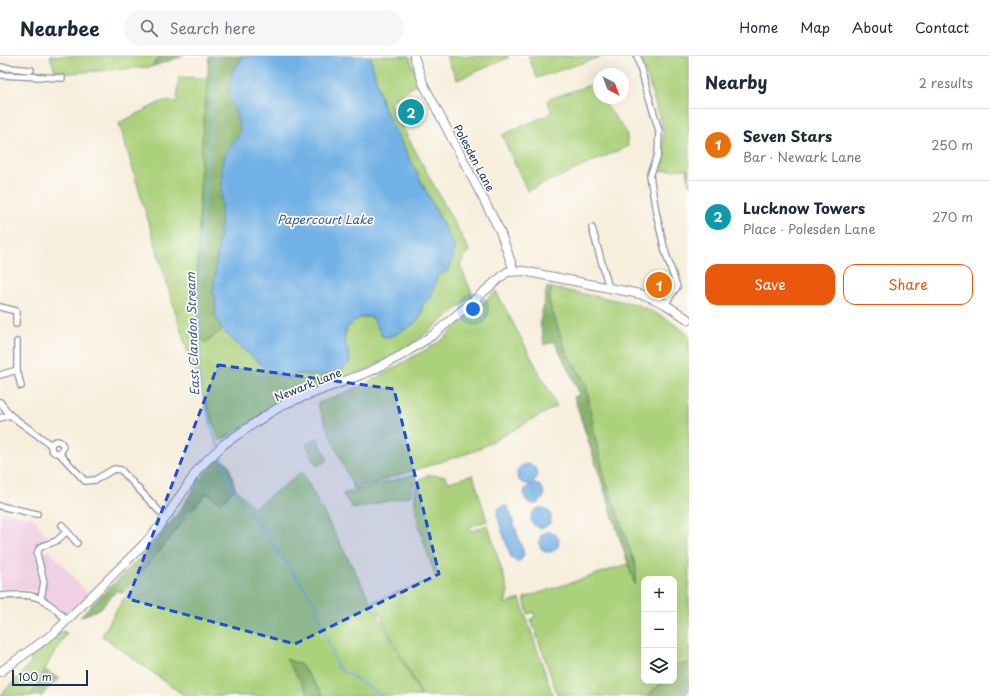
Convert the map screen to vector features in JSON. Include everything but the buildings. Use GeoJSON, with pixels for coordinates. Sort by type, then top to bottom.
{"type":"FeatureCollection","features":[{"type":"Feature","properties":{"kind":"main road","name":"Polesden Lane"},"geometry":{"type":"LineString","coordinates":[[414,56],[423,83],[500,232],[514,271]]}},
{"type":"Feature","properties":{"kind":"main road"},"geometry":{"type":"LineString","coordinates":[[514,271],[523,271],[641,294],[665,304],[689,320]]}},
{"type":"Feature","properties":{"kind":"main road","name":"Newark Lane"},"geometry":{"type":"LineString","coordinates":[[0,672],[54,633],[143,545],[166,516],[194,473],[224,444],[287,403],[364,374],[402,355],[433,335],[500,277],[507,272],[514,271]]}},
{"type":"Feature","properties":{"kind":"street"},"geometry":{"type":"LineString","coordinates":[[637,56],[659,131],[658,155],[650,176],[665,251],[677,287],[665,304]]}},
{"type":"Feature","properties":{"kind":"street"},"geometry":{"type":"LineString","coordinates":[[0,67],[31,70]]}},
{"type":"Feature","properties":{"kind":"street"},"geometry":{"type":"LineString","coordinates":[[0,75],[62,78]]}},
{"type":"Feature","properties":{"kind":"street"},"geometry":{"type":"LineString","coordinates":[[592,228],[609,288]]}},
{"type":"Feature","properties":{"kind":"street"},"geometry":{"type":"LineString","coordinates":[[0,307],[16,311],[16,324]]}},
{"type":"Feature","properties":{"kind":"street"},"geometry":{"type":"LineString","coordinates":[[17,342],[17,370],[21,386]]}},
{"type":"Feature","properties":{"kind":"street"},"geometry":{"type":"LineString","coordinates":[[0,374],[17,370]]}},
{"type":"Feature","properties":{"kind":"street"},"geometry":{"type":"LineString","coordinates":[[0,402],[10,415],[51,445],[53,452],[59,453],[85,481],[95,480],[114,469],[121,470],[160,512],[166,516]]}},
{"type":"Feature","properties":{"kind":"street"},"geometry":{"type":"LineString","coordinates":[[0,418],[10,415]]}},
{"type":"Feature","properties":{"kind":"street"},"geometry":{"type":"LineString","coordinates":[[51,445],[55,441],[62,443],[63,450],[59,453]]}},
{"type":"Feature","properties":{"kind":"street"},"geometry":{"type":"LineString","coordinates":[[0,506],[36,514]]}},
{"type":"Feature","properties":{"kind":"street"},"geometry":{"type":"LineString","coordinates":[[62,525],[66,532],[77,543]]}},
{"type":"Feature","properties":{"kind":"street"},"geometry":{"type":"LineString","coordinates":[[41,598],[44,582],[37,554],[38,550],[43,545],[54,542],[66,532]]}},
{"type":"Feature","properties":{"kind":"street"},"geometry":{"type":"LineString","coordinates":[[50,536],[54,542]]}},
{"type":"Feature","properties":{"kind":"street"},"geometry":{"type":"LineString","coordinates":[[0,596],[23,594],[41,598],[67,620]]}},
{"type":"Feature","properties":{"kind":"highlighted area"},"geometry":{"type":"Polygon","coordinates":[[[218,365],[394,389],[439,574],[295,644],[128,599],[218,365]]]}},
{"type":"Feature","properties":{"kind":"shaded area"},"geometry":{"type":"Polygon","coordinates":[[[0,511],[33,517],[47,536],[34,547],[39,578],[38,591],[0,588],[0,511]]]}},
{"type":"Feature","properties":{"kind":"shaded area"},"geometry":{"type":"Polygon","coordinates":[[[49,550],[91,597],[67,620],[41,598],[44,586],[38,557],[49,550]]]}},
{"type":"Feature","properties":{"kind":"green space"},"geometry":{"type":"Polygon","coordinates":[[[50,56],[161,56],[151,67],[56,74],[50,56]]]}},
{"type":"Feature","properties":{"kind":"green space"},"geometry":{"type":"Polygon","coordinates":[[[161,56],[183,56],[151,67],[161,56]]]}},
{"type":"Feature","properties":{"kind":"green space"},"geometry":{"type":"Polygon","coordinates":[[[209,56],[243,56],[232,73],[241,132],[225,155],[222,165],[221,223],[213,293],[216,303],[215,314],[222,330],[205,343],[199,334],[197,302],[201,153],[209,56]]]}},
{"type":"Feature","properties":{"kind":"green space"},"geometry":{"type":"Polygon","coordinates":[[[370,56],[409,56],[419,83],[389,102],[469,250],[460,265],[473,296],[405,350],[367,369],[308,391],[285,396],[278,405],[220,441],[185,344],[119,123],[163,101],[177,102],[179,77],[208,78],[201,153],[197,302],[199,334],[205,343],[222,330],[268,371],[288,378],[297,374],[322,376],[344,339],[347,328],[357,318],[372,317],[383,337],[422,314],[422,306],[431,297],[437,276],[449,270],[455,248],[383,106],[370,56]]]}},
{"type":"Feature","properties":{"kind":"green space"},"geometry":{"type":"Polygon","coordinates":[[[446,56],[508,56],[508,58],[457,80],[446,56]]]}},
{"type":"Feature","properties":{"kind":"green space"},"geometry":{"type":"Polygon","coordinates":[[[528,56],[603,56],[537,78],[528,56]]]}},
{"type":"Feature","properties":{"kind":"green space"},"geometry":{"type":"Polygon","coordinates":[[[641,56],[689,56],[689,185],[687,169],[656,171],[663,155],[663,130],[641,56]]]}},
{"type":"Feature","properties":{"kind":"green space"},"geometry":{"type":"Polygon","coordinates":[[[590,85],[593,89],[593,104],[605,104],[626,131],[628,146],[527,191],[502,135],[552,113],[547,100],[590,85]]]}},
{"type":"Feature","properties":{"kind":"green space"},"geometry":{"type":"Polygon","coordinates":[[[547,287],[552,288],[549,301],[566,352],[586,383],[595,437],[605,478],[636,567],[635,585],[574,397],[580,394],[554,341],[544,345],[540,322],[547,287]]]}},
{"type":"Feature","properties":{"kind":"green space"},"geometry":{"type":"Polygon","coordinates":[[[552,288],[636,304],[667,319],[689,335],[689,663],[677,665],[677,576],[641,576],[641,684],[661,684],[647,696],[558,696],[531,619],[535,617],[534,612],[528,614],[524,598],[628,564],[635,585],[636,567],[605,478],[595,437],[586,383],[566,352],[549,301],[552,288]]]}},
{"type":"Feature","properties":{"kind":"green space"},"geometry":{"type":"Polygon","coordinates":[[[496,291],[557,406],[475,451],[354,489],[317,404],[364,385],[441,341],[496,291]]]}},
{"type":"Feature","properties":{"kind":"green space"},"geometry":{"type":"Polygon","coordinates":[[[317,438],[328,460],[317,466],[306,444],[317,438]]]}},
{"type":"Feature","properties":{"kind":"green space"},"geometry":{"type":"Polygon","coordinates":[[[218,458],[229,464],[235,488],[221,503],[207,493],[187,514],[162,548],[122,594],[117,590],[100,609],[80,617],[153,544],[175,517],[200,479],[218,458]]]}},
{"type":"Feature","properties":{"kind":"green space"},"geometry":{"type":"Polygon","coordinates":[[[302,472],[421,696],[324,696],[300,664],[287,660],[310,696],[185,696],[102,636],[124,598],[150,562],[207,493],[221,503],[235,488],[254,508],[302,472]]]}},
{"type":"Feature","properties":{"kind":"green space"},"geometry":{"type":"Polygon","coordinates":[[[416,474],[410,496],[353,509],[343,494],[416,474]]]}},
{"type":"Feature","properties":{"kind":"green space"},"geometry":{"type":"Polygon","coordinates":[[[428,475],[445,476],[449,482],[473,475],[487,521],[469,527],[471,531],[488,525],[508,591],[505,604],[520,599],[553,696],[422,696],[373,601],[436,579],[420,530],[415,504],[417,481],[428,475]]]}},
{"type":"Feature","properties":{"kind":"green space"},"geometry":{"type":"Polygon","coordinates":[[[62,631],[67,633],[51,658],[31,696],[0,696],[32,662],[29,657],[62,631]]]}},
{"type":"Feature","properties":{"kind":"green space"},"geometry":{"type":"Polygon","coordinates":[[[286,659],[300,664],[324,696],[310,696],[286,659]]]}},
{"type":"Feature","properties":{"kind":"green space"},"geometry":{"type":"Polygon","coordinates":[[[689,663],[689,691],[684,696],[647,696],[661,684],[677,684],[677,665],[689,663]]]}},
{"type":"Feature","properties":{"kind":"green space"},"geometry":{"type":"Polygon","coordinates":[[[45,670],[60,679],[49,687],[42,696],[31,696],[45,670]]]}},
{"type":"Feature","properties":{"kind":"water","name":"Papercourt Lake"},"geometry":{"type":"Polygon","coordinates":[[[243,56],[370,56],[383,106],[455,248],[449,270],[437,276],[431,297],[422,306],[421,316],[417,322],[396,334],[383,337],[372,317],[362,317],[357,319],[352,322],[346,330],[345,335],[350,362],[342,370],[322,376],[297,374],[288,378],[268,371],[222,330],[215,314],[216,303],[213,293],[221,223],[222,165],[225,155],[241,132],[229,92],[232,73],[243,56]]]}},
{"type":"Feature","properties":{"kind":"water"},"geometry":{"type":"Polygon","coordinates":[[[527,464],[534,467],[537,474],[534,481],[527,484],[520,481],[517,474],[520,467],[527,464]]]}},
{"type":"Feature","properties":{"kind":"water"},"geometry":{"type":"Polygon","coordinates":[[[534,484],[541,487],[544,494],[541,501],[534,504],[527,501],[524,494],[527,487],[534,484]]]}},
{"type":"Feature","properties":{"kind":"water"},"geometry":{"type":"Polygon","coordinates":[[[502,506],[506,506],[509,509],[524,554],[521,560],[517,562],[511,558],[497,515],[498,509],[502,506]]]}},
{"type":"Feature","properties":{"kind":"water"},"geometry":{"type":"Polygon","coordinates":[[[541,508],[548,511],[551,518],[548,525],[541,528],[534,525],[531,518],[534,511],[541,508]]]}},
{"type":"Feature","properties":{"kind":"water"},"geometry":{"type":"Polygon","coordinates":[[[549,532],[556,535],[559,542],[556,549],[549,552],[542,549],[539,542],[542,535],[549,532]]]}},
{"type":"Feature","properties":{"kind":"waterway","name":"East Clandon Stream"},"geometry":{"type":"LineString","coordinates":[[216,56],[200,254],[200,376],[203,397],[218,447]]}},
{"type":"Feature","properties":{"kind":"waterway","name":"East Clandon Stream"},"geometry":{"type":"LineString","coordinates":[[220,453],[233,489],[315,603],[337,667],[383,696]]}},
{"type":"Feature","properties":{"kind":"waterway"},"geometry":{"type":"LineString","coordinates":[[679,696],[689,687]]}},
{"type":"Feature","properties":{"kind":"place","name":"Lucknow Towers"},"geometry":{"type":"Point","coordinates":[411,112]}},
{"type":"Feature","properties":{"kind":"place","name":"Seven Stars"},"geometry":{"type":"Point","coordinates":[659,285]}}]}
